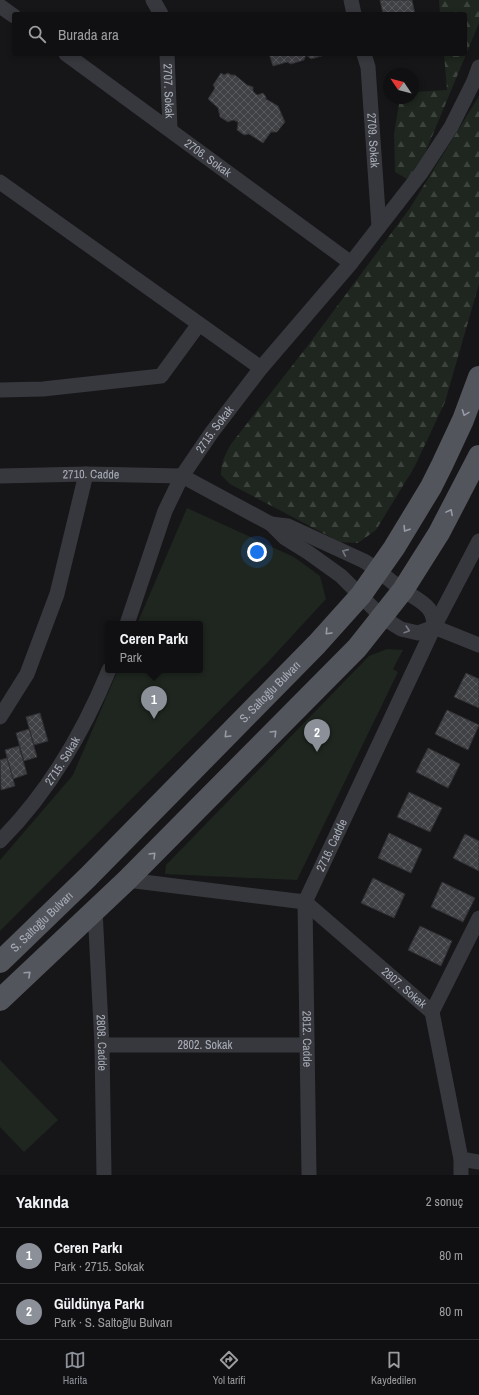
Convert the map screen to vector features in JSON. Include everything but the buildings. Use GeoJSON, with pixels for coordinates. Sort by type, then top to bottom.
{"type":"FeatureCollection","features":[{"type":"Feature","properties":{"kind":"main road","name":"S. Saltoğlu Bulvarı"},"geometry":{"type":"LineString","coordinates":[[0,962],[88,877],[311,650],[361,595],[419,508],[442,465],[463,420],[479,377]]}},
{"type":"Feature","properties":{"kind":"main road"},"geometry":{"type":"LineString","coordinates":[[0,1000],[127,880],[357,648],[403,590],[439,533],[479,456]]}},
{"type":"Feature","properties":{"kind":"street"},"geometry":{"type":"LineString","coordinates":[[154,0],[161,12]]}},
{"type":"Feature","properties":{"kind":"street"},"geometry":{"type":"LineString","coordinates":[[351,0],[354,12]]}},
{"type":"Feature","properties":{"kind":"street"},"geometry":{"type":"LineString","coordinates":[[0,6],[12,15]]}},
{"type":"Feature","properties":{"kind":"street","name":"2706. Sokak"},"geometry":{"type":"LineString","coordinates":[[69,56],[351,262]]}},
{"type":"Feature","properties":{"kind":"street","name":"2707. Sokak"},"geometry":{"type":"LineString","coordinates":[[167,56],[170,129]]}},
{"type":"Feature","properties":{"kind":"street","name":"2709. Sokak"},"geometry":{"type":"LineString","coordinates":[[365,56],[368,67],[379,228]]}},
{"type":"Feature","properties":{"kind":"street","name":"2715. Sokak"},"geometry":{"type":"LineString","coordinates":[[128,621],[165,511],[182,476],[212,432],[262,368],[379,228],[421,173],[452,127],[474,81],[479,66]]}},
{"type":"Feature","properties":{"kind":"street"},"geometry":{"type":"LineString","coordinates":[[0,182],[262,368]]}},
{"type":"Feature","properties":{"kind":"street"},"geometry":{"type":"LineString","coordinates":[[0,390],[43,389],[161,376],[199,324]]}},
{"type":"Feature","properties":{"kind":"street"},"geometry":{"type":"LineString","coordinates":[[0,717],[27,674],[57,594],[86,474]]}},
{"type":"Feature","properties":{"kind":"street","name":"2710. Cadde"},"geometry":{"type":"LineString","coordinates":[[0,476],[86,474],[182,476]]}},
{"type":"Feature","properties":{"kind":"street"},"geometry":{"type":"LineString","coordinates":[[182,476],[271,524],[285,538],[341,576],[382,617],[401,629],[418,633],[434,626],[479,645]]}},
{"type":"Feature","properties":{"kind":"street"},"geometry":{"type":"LineString","coordinates":[[271,524],[288,526],[364,561],[379,570],[430,610],[434,620],[434,626]]}},
{"type":"Feature","properties":{"kind":"street","name":"2716. Cadde"},"geometry":{"type":"LineString","coordinates":[[305,902],[434,626],[479,541]]}},
{"type":"Feature","properties":{"kind":"street","name":"2715. Sokak"},"geometry":{"type":"LineString","coordinates":[[0,841],[45,788],[70,751],[94,707],[109,673]]}},
{"type":"Feature","properties":{"kind":"street"},"geometry":{"type":"LineString","coordinates":[[127,880],[305,902]]}},
{"type":"Feature","properties":{"kind":"street","name":"2807. Sokak"},"geometry":{"type":"LineString","coordinates":[[305,902],[432,1012],[461,1159],[461,1175]]}},
{"type":"Feature","properties":{"kind":"street","name":"2812. Cadde"},"geometry":{"type":"LineString","coordinates":[[305,902],[309,1175]]}},
{"type":"Feature","properties":{"kind":"street","name":"2808. Cadde"},"geometry":{"type":"LineString","coordinates":[[95,910],[102,1045],[104,1175]]}},
{"type":"Feature","properties":{"kind":"street"},"geometry":{"type":"LineString","coordinates":[[432,1012],[479,918]]}},
{"type":"Feature","properties":{"kind":"street","name":"2802. Sokak"},"geometry":{"type":"LineString","coordinates":[[102,1045],[307,1045]]}},
{"type":"Feature","properties":{"kind":"street"},"geometry":{"type":"LineString","coordinates":[[461,1159],[479,1162]]}},
{"type":"Feature","properties":{"kind":"green space"},"geometry":{"type":"Polygon","coordinates":[[[439,0],[479,0],[479,23],[467,52],[467,12],[440,12],[439,0]]]}},
{"type":"Feature","properties":{"kind":"green space"},"geometry":{"type":"Polygon","coordinates":[[[444,56],[465,56],[421,163],[407,179],[395,172],[394,134],[399,104],[419,104],[419,92],[447,90],[444,56]]]}},
{"type":"Feature","properties":{"kind":"green space"},"geometry":{"type":"Polygon","coordinates":[[[479,96],[479,284],[445,402],[415,466],[376,530],[358,543],[340,542],[230,484],[221,475],[225,455],[231,444],[306,348],[410,208],[479,96]]]}},
{"type":"Feature","properties":{"kind":"green space"},"geometry":{"type":"Polygon","coordinates":[[[187,508],[294,557],[320,576],[326,599],[268,662],[0,931],[0,860],[73,775],[117,673],[203,673],[203,621],[138,621],[187,508]]]}},
{"type":"Feature","properties":{"kind":"green space"},"geometry":{"type":"Polygon","coordinates":[[[387,649],[403,650],[393,669],[398,672],[297,880],[165,874],[166,865],[369,656],[387,649]]]}},
{"type":"Feature","properties":{"kind":"green space"},"geometry":{"type":"Polygon","coordinates":[[[0,1060],[58,1120],[24,1152],[0,1127],[0,1060]]]}},
{"type":"Feature","properties":{"kind":"place","name":"Ceren Parkı"},"geometry":{"type":"Point","coordinates":[154,719]}},
{"type":"Feature","properties":{"kind":"place","name":"Güldünya Parkı"},"geometry":{"type":"Point","coordinates":[317,752]}}]}
